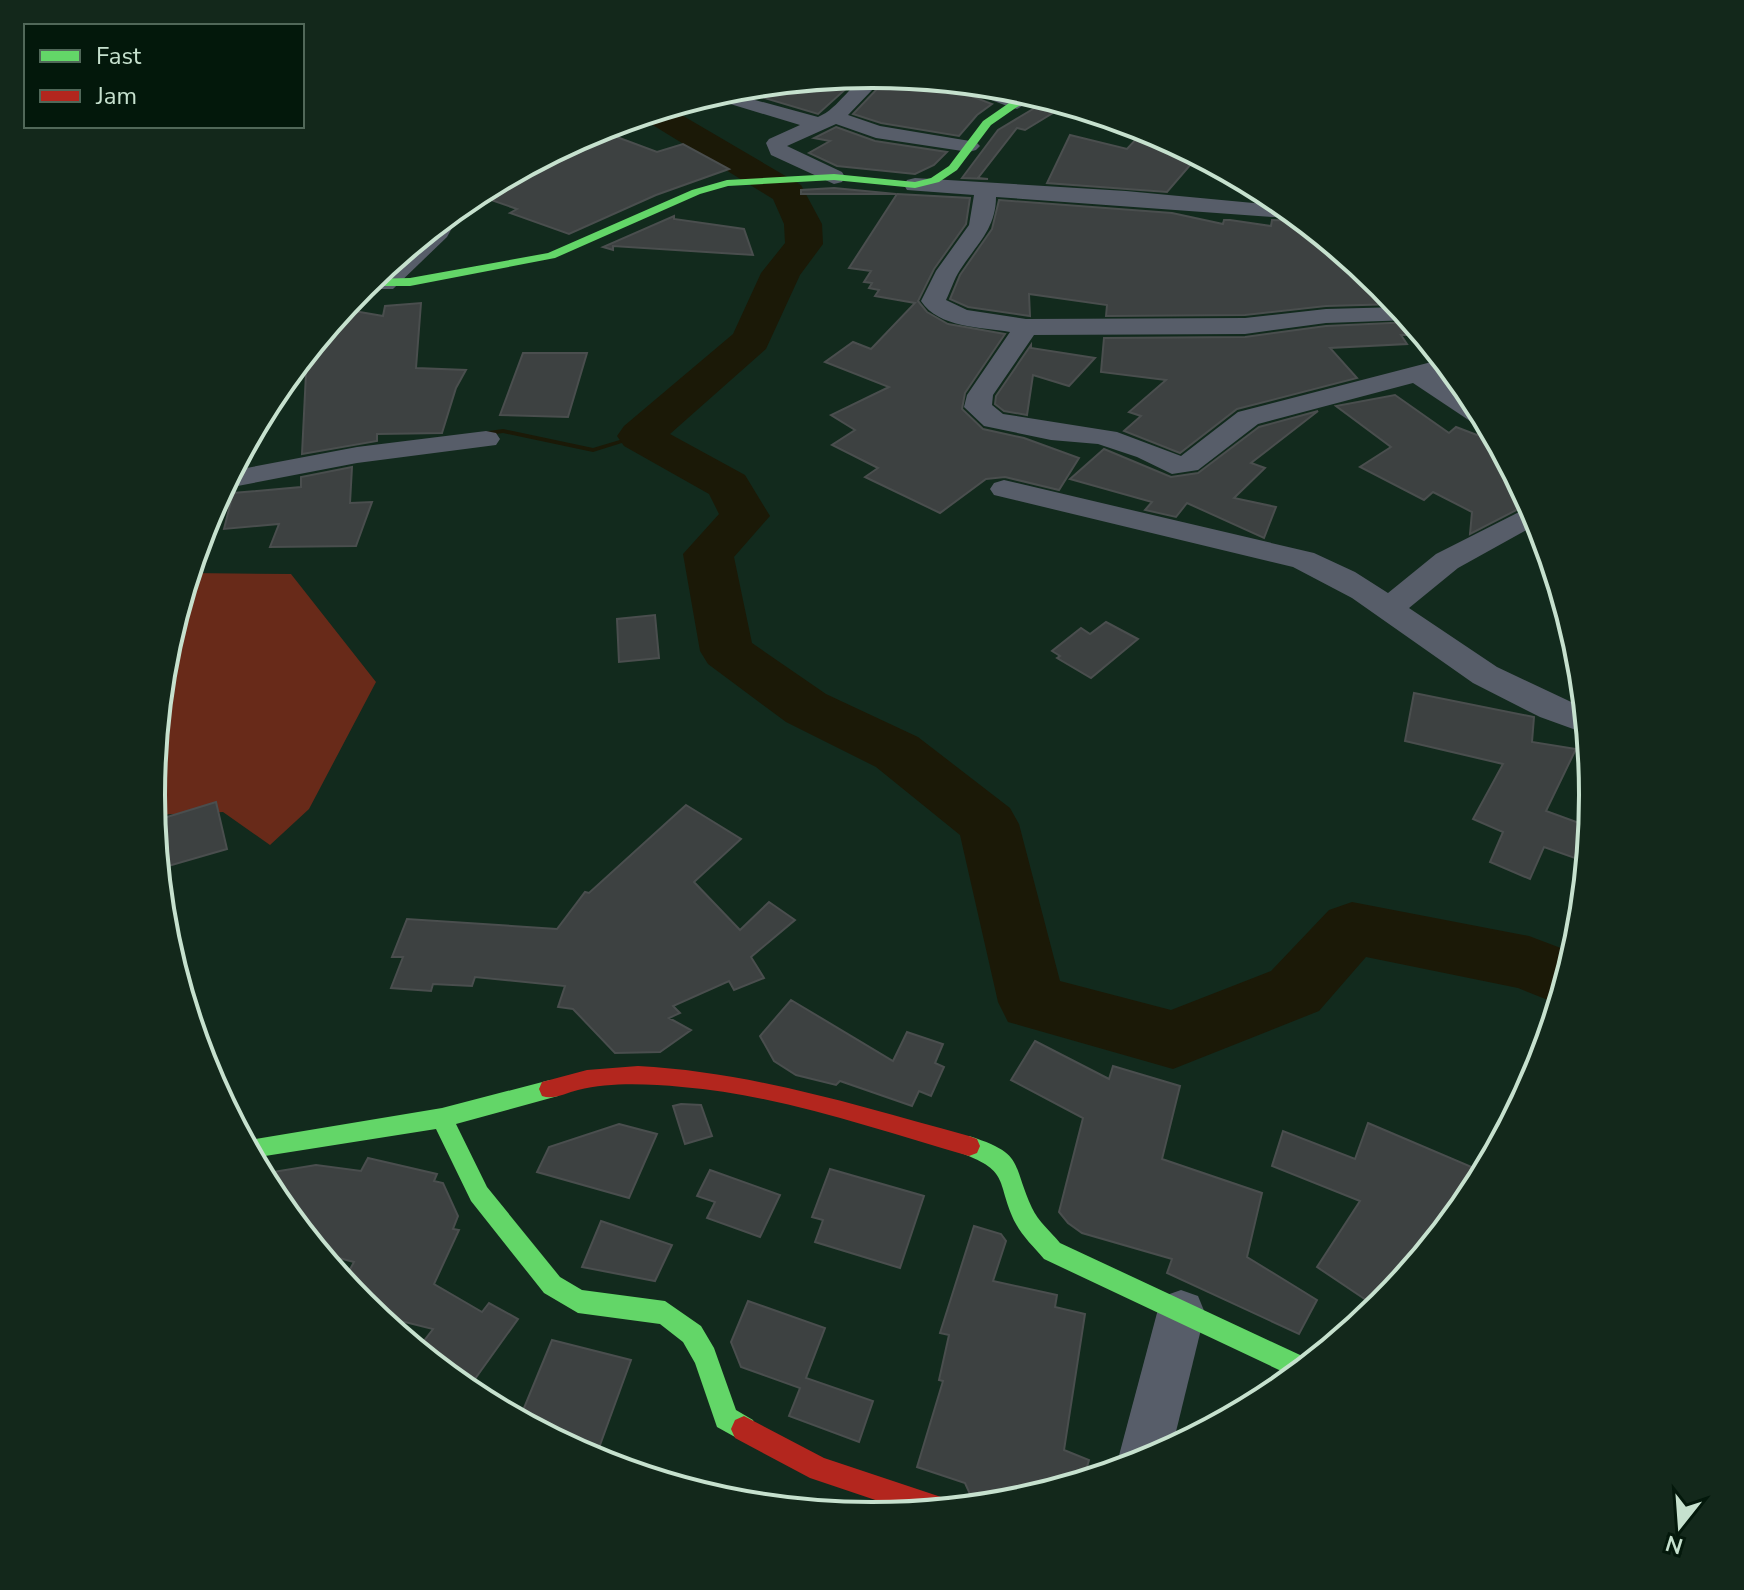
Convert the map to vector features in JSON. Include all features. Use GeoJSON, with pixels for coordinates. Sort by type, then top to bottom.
{"type":"FeatureCollection","features":[{"type":"Feature","properties":{"kind":"street"},"geometry":{"type":"LineString","coordinates":[[834,177],[778,151],[776,143],[827,120],[862,88]]}},
{"type":"Feature","properties":{"kind":"street"},"geometry":{"type":"LineString","coordinates":[[742,101],[876,132],[969,146]]}},
{"type":"Feature","properties":{"kind":"street"},"geometry":{"type":"LineString","coordinates":[[915,185],[947,174],[987,123],[1019,104]]}},
{"type":"Feature","properties":{"kind":"street"},"geometry":{"type":"LineString","coordinates":[[386,282],[446,277],[551,256],[696,192],[727,183],[834,177],[1271,212]]}},
{"type":"Feature","properties":{"kind":"street"},"geometry":{"type":"LineString","coordinates":[[985,190],[981,226],[971,245],[949,268],[933,301],[941,309],[962,317],[1026,327],[1245,326],[1326,316],[1390,314]]}},
{"type":"Feature","properties":{"kind":"street"},"geometry":{"type":"LineString","coordinates":[[1234,208],[1247,196]]}},
{"type":"Feature","properties":{"kind":"street"},"geometry":{"type":"LineString","coordinates":[[1026,327],[980,395],[978,407],[985,415],[1016,426],[1107,438],[1147,451],[1172,465],[1188,464],[1248,418],[1436,369]]}},
{"type":"Feature","properties":{"kind":"street"},"geometry":{"type":"LineString","coordinates":[[1417,374],[1460,402]]}},
{"type":"Feature","properties":{"kind":"street"},"geometry":{"type":"LineString","coordinates":[[240,478],[357,455],[486,439]]}},
{"type":"Feature","properties":{"kind":"street"},"geometry":{"type":"LineString","coordinates":[[1004,489],[1303,560],[1335,572],[1456,657],[1502,685],[1574,717]]}},
{"type":"Feature","properties":{"kind":"street"},"geometry":{"type":"LineString","coordinates":[[1389,608],[1447,561],[1523,520]]}},
{"type":"Feature","properties":{"kind":"street"},"geometry":{"type":"LineString","coordinates":[[259,1147],[442,1118],[591,1078],[658,1077],[722,1081],[984,1150],[1003,1163],[1013,1176],[1024,1216],[1052,1251],[1292,1363]]}},
{"type":"Feature","properties":{"kind":"street"},"geometry":{"type":"LineString","coordinates":[[442,1118],[479,1194],[552,1285],[578,1301],[665,1313],[692,1334],[705,1357],[726,1418],[819,1469],[909,1500]]}},
{"type":"Feature","properties":{"kind":"street"},"geometry":{"type":"LineString","coordinates":[[1147,1446],[1181,1313]]}},
{"type":"Feature","properties":{"kind":"shaded area"},"geometry":{"type":"Polygon","coordinates":[[[201,573],[291,574],[376,682],[309,809],[270,845],[223,812],[166,814],[171,703],[189,612],[201,573]]]}},
{"type":"Feature","properties":{"kind":"building"},"geometry":{"type":"Polygon","coordinates":[[[846,89],[818,114],[762,97],[846,89]]]}},
{"type":"Feature","properties":{"kind":"building"},"geometry":{"type":"Polygon","coordinates":[[[877,89],[964,94],[992,104],[977,115],[959,136],[881,123],[853,114],[877,89]]]}},
{"type":"Feature","properties":{"kind":"building"},"geometry":{"type":"Polygon","coordinates":[[[1035,108],[1055,112],[1025,130],[1017,128],[978,178],[988,179],[962,178],[998,130],[1035,108]]]}},
{"type":"Feature","properties":{"kind":"building"},"geometry":{"type":"Polygon","coordinates":[[[836,127],[875,141],[947,152],[934,165],[915,174],[837,166],[809,153],[830,141],[814,138],[836,127]]]}},
{"type":"Feature","properties":{"kind":"building"},"geometry":{"type":"Polygon","coordinates":[[[1070,135],[1127,149],[1136,139],[1191,164],[1167,192],[1047,183],[1070,135]]]}},
{"type":"Feature","properties":{"kind":"building"},"geometry":{"type":"Polygon","coordinates":[[[616,137],[657,152],[683,144],[729,169],[656,195],[569,234],[510,213],[517,209],[491,200],[559,161],[616,137]]]}},
{"type":"Feature","properties":{"kind":"building"},"geometry":{"type":"Polygon","coordinates":[[[834,188],[896,194],[801,194],[801,190],[834,188]]]}},
{"type":"Feature","properties":{"kind":"building"},"geometry":{"type":"Polygon","coordinates":[[[897,194],[970,198],[966,224],[934,269],[918,301],[927,312],[948,324],[1005,334],[965,393],[962,409],[983,429],[1024,438],[1079,458],[1059,490],[1005,477],[986,479],[940,513],[865,477],[878,468],[832,445],[855,430],[831,415],[889,387],[825,362],[853,342],[871,349],[915,303],[875,296],[879,290],[869,288],[872,283],[864,282],[871,271],[849,268],[897,194]]]}},
{"type":"Feature","properties":{"kind":"building"},"geometry":{"type":"Polygon","coordinates":[[[999,200],[1172,213],[1223,224],[1224,220],[1230,220],[1271,226],[1272,220],[1283,220],[1338,263],[1381,304],[1326,306],[1245,315],[1106,316],[1107,305],[1029,294],[1030,316],[968,307],[950,299],[960,275],[992,229],[999,200]]]}},
{"type":"Feature","properties":{"kind":"building"},"geometry":{"type":"Polygon","coordinates":[[[674,216],[674,219],[744,229],[753,255],[613,246],[613,250],[603,247],[674,216]]]}},
{"type":"Feature","properties":{"kind":"building"},"geometry":{"type":"Polygon","coordinates":[[[421,303],[416,368],[466,370],[456,388],[442,433],[377,434],[377,441],[302,454],[306,372],[357,311],[383,316],[385,306],[421,303]]]}},
{"type":"Feature","properties":{"kind":"building"},"geometry":{"type":"Polygon","coordinates":[[[1398,323],[1409,335],[1401,335],[1407,344],[1330,348],[1357,378],[1237,409],[1180,453],[1124,431],[1141,416],[1129,412],[1166,380],[1101,372],[1104,338],[1245,337],[1326,326],[1398,323]]]}},
{"type":"Feature","properties":{"kind":"building"},"geometry":{"type":"Polygon","coordinates":[[[1031,345],[1031,348],[1095,358],[1069,386],[1033,375],[1027,415],[1004,411],[995,404],[996,396],[1031,345]]]}},
{"type":"Feature","properties":{"kind":"building"},"geometry":{"type":"Polygon","coordinates":[[[523,353],[587,353],[568,417],[500,415],[523,353]]]}},
{"type":"Feature","properties":{"kind":"building"},"geometry":{"type":"Polygon","coordinates":[[[1395,395],[1449,433],[1456,427],[1479,433],[1518,509],[1470,534],[1472,512],[1433,492],[1424,500],[1360,467],[1391,447],[1336,406],[1395,395]]]}},
{"type":"Feature","properties":{"kind":"building"},"geometry":{"type":"Polygon","coordinates":[[[1318,411],[1251,463],[1265,468],[1234,498],[1276,507],[1264,538],[1187,503],[1176,517],[1145,510],[1152,502],[1070,479],[1104,449],[1171,477],[1198,473],[1259,427],[1318,411]]]}},
{"type":"Feature","properties":{"kind":"building"},"geometry":{"type":"Polygon","coordinates":[[[352,467],[350,503],[372,502],[356,546],[270,547],[279,524],[224,529],[233,493],[301,487],[301,477],[352,467]]]}},
{"type":"Feature","properties":{"kind":"building"},"geometry":{"type":"Polygon","coordinates":[[[655,615],[659,658],[619,662],[617,619],[655,615]]]}},
{"type":"Feature","properties":{"kind":"building"},"geometry":{"type":"Polygon","coordinates":[[[1106,622],[1138,639],[1091,678],[1057,658],[1060,656],[1052,651],[1081,628],[1090,634],[1106,622]]]}},
{"type":"Feature","properties":{"kind":"building"},"geometry":{"type":"Polygon","coordinates":[[[1414,693],[1534,717],[1532,742],[1576,749],[1546,811],[1578,823],[1576,858],[1544,847],[1530,879],[1490,862],[1503,832],[1473,819],[1503,764],[1405,741],[1414,693]]]}},
{"type":"Feature","properties":{"kind":"building"},"geometry":{"type":"Polygon","coordinates":[[[216,802],[227,849],[169,866],[166,817],[216,802]]]}},
{"type":"Feature","properties":{"kind":"building"},"geometry":{"type":"Polygon","coordinates":[[[686,805],[741,839],[694,882],[740,930],[769,902],[795,920],[751,957],[764,978],[734,990],[729,981],[673,1006],[680,1013],[669,1018],[691,1030],[660,1052],[615,1053],[573,1009],[558,1007],[565,986],[475,977],[472,986],[433,984],[431,991],[391,988],[403,957],[392,957],[407,919],[557,929],[585,892],[589,893],[686,805]]]}},
{"type":"Feature","properties":{"kind":"building"},"geometry":{"type":"Polygon","coordinates":[[[791,1000],[893,1061],[907,1032],[943,1044],[935,1063],[944,1067],[931,1096],[919,1091],[912,1106],[840,1081],[836,1085],[796,1075],[774,1061],[760,1036],[791,1000]]]}},
{"type":"Feature","properties":{"kind":"building"},"geometry":{"type":"Polygon","coordinates":[[[1035,1041],[1109,1079],[1113,1066],[1180,1086],[1162,1159],[1262,1193],[1247,1257],[1317,1300],[1299,1334],[1167,1273],[1172,1259],[1082,1233],[1068,1223],[1059,1212],[1083,1118],[1011,1080],[1035,1041]]]}},
{"type":"Feature","properties":{"kind":"building"},"geometry":{"type":"Polygon","coordinates":[[[701,1105],[712,1136],[685,1144],[673,1106],[701,1105]]]}},
{"type":"Feature","properties":{"kind":"building"},"geometry":{"type":"Polygon","coordinates":[[[1368,1123],[1473,1167],[1433,1225],[1366,1300],[1317,1267],[1360,1201],[1272,1166],[1283,1131],[1355,1159],[1368,1123]]]}},
{"type":"Feature","properties":{"kind":"building"},"geometry":{"type":"Polygon","coordinates":[[[619,1124],[657,1134],[629,1198],[537,1172],[549,1147],[619,1124]]]}},
{"type":"Feature","properties":{"kind":"building"},"geometry":{"type":"Polygon","coordinates":[[[368,1158],[437,1174],[434,1181],[443,1183],[458,1216],[453,1229],[459,1230],[434,1284],[482,1312],[489,1303],[518,1319],[474,1380],[424,1341],[433,1329],[399,1321],[372,1295],[349,1271],[354,1262],[337,1258],[274,1172],[316,1165],[361,1171],[368,1158]]]}},
{"type":"Feature","properties":{"kind":"building"},"geometry":{"type":"Polygon","coordinates":[[[830,1169],[924,1196],[900,1268],[815,1242],[823,1220],[812,1217],[830,1169]]]}},
{"type":"Feature","properties":{"kind":"building"},"geometry":{"type":"Polygon","coordinates":[[[710,1170],[780,1195],[760,1237],[707,1218],[715,1202],[697,1196],[710,1170]]]}},
{"type":"Feature","properties":{"kind":"building"},"geometry":{"type":"Polygon","coordinates":[[[601,1221],[672,1245],[655,1281],[582,1267],[601,1221]]]}},
{"type":"Feature","properties":{"kind":"building"},"geometry":{"type":"Polygon","coordinates":[[[974,1226],[1001,1234],[1006,1241],[993,1281],[1057,1295],[1055,1307],[1085,1314],[1064,1450],[1089,1460],[1087,1468],[1055,1478],[970,1495],[965,1483],[917,1467],[943,1381],[939,1380],[949,1335],[940,1333],[974,1226]]]}},
{"type":"Feature","properties":{"kind":"building"},"geometry":{"type":"Polygon","coordinates":[[[748,1301],[825,1328],[806,1378],[873,1401],[859,1442],[789,1416],[800,1388],[741,1367],[731,1342],[748,1301]]]}},
{"type":"Feature","properties":{"kind":"building"},"geometry":{"type":"Polygon","coordinates":[[[552,1340],[631,1360],[599,1447],[523,1410],[552,1340]]]}},
{"type":"Feature","properties":{"kind":"waterway"},"geometry":{"type":"LineString","coordinates":[[665,120],[788,193],[803,224],[804,244],[781,273],[751,340],[640,436],[728,485],[745,516],[708,554],[727,651],[806,708],[897,752],[988,824],[1032,1002],[1173,1040],[1295,991],[1352,928],[1529,963],[1556,975]]}},
{"type":"Feature","properties":{"kind":"waterway"},"geometry":{"type":"LineString","coordinates":[[482,434],[503,431],[593,450],[640,436]]}},
{"type":"Feature","properties":{"kind":"traffic: fast"},"geometry":{"type":"LineString","coordinates":[[385,283],[410,282],[551,256],[696,192],[727,183],[834,177],[915,185],[935,180],[953,168],[987,123],[1017,103]]}},
{"type":"Feature","properties":{"kind":"traffic: fast"},"geometry":{"type":"LineString","coordinates":[[259,1147],[442,1118],[550,1089]]}},
{"type":"Feature","properties":{"kind":"traffic: fast"},"geometry":{"type":"LineString","coordinates":[[442,1118],[479,1194],[552,1285],[578,1301],[665,1313],[692,1334],[705,1357],[726,1418],[744,1429]]}},
{"type":"Feature","properties":{"kind":"traffic: fast"},"geometry":{"type":"LineString","coordinates":[[969,1146],[986,1152],[1005,1165],[1024,1216],[1052,1251],[1292,1363]]}},
{"type":"Feature","properties":{"kind":"traffic: jam"},"geometry":{"type":"LineString","coordinates":[[550,1089],[592,1078],[638,1075],[685,1078],[782,1095],[969,1146]]}},
{"type":"Feature","properties":{"kind":"traffic: jam"},"geometry":{"type":"LineString","coordinates":[[744,1429],[819,1469],[914,1500]]}}]}
